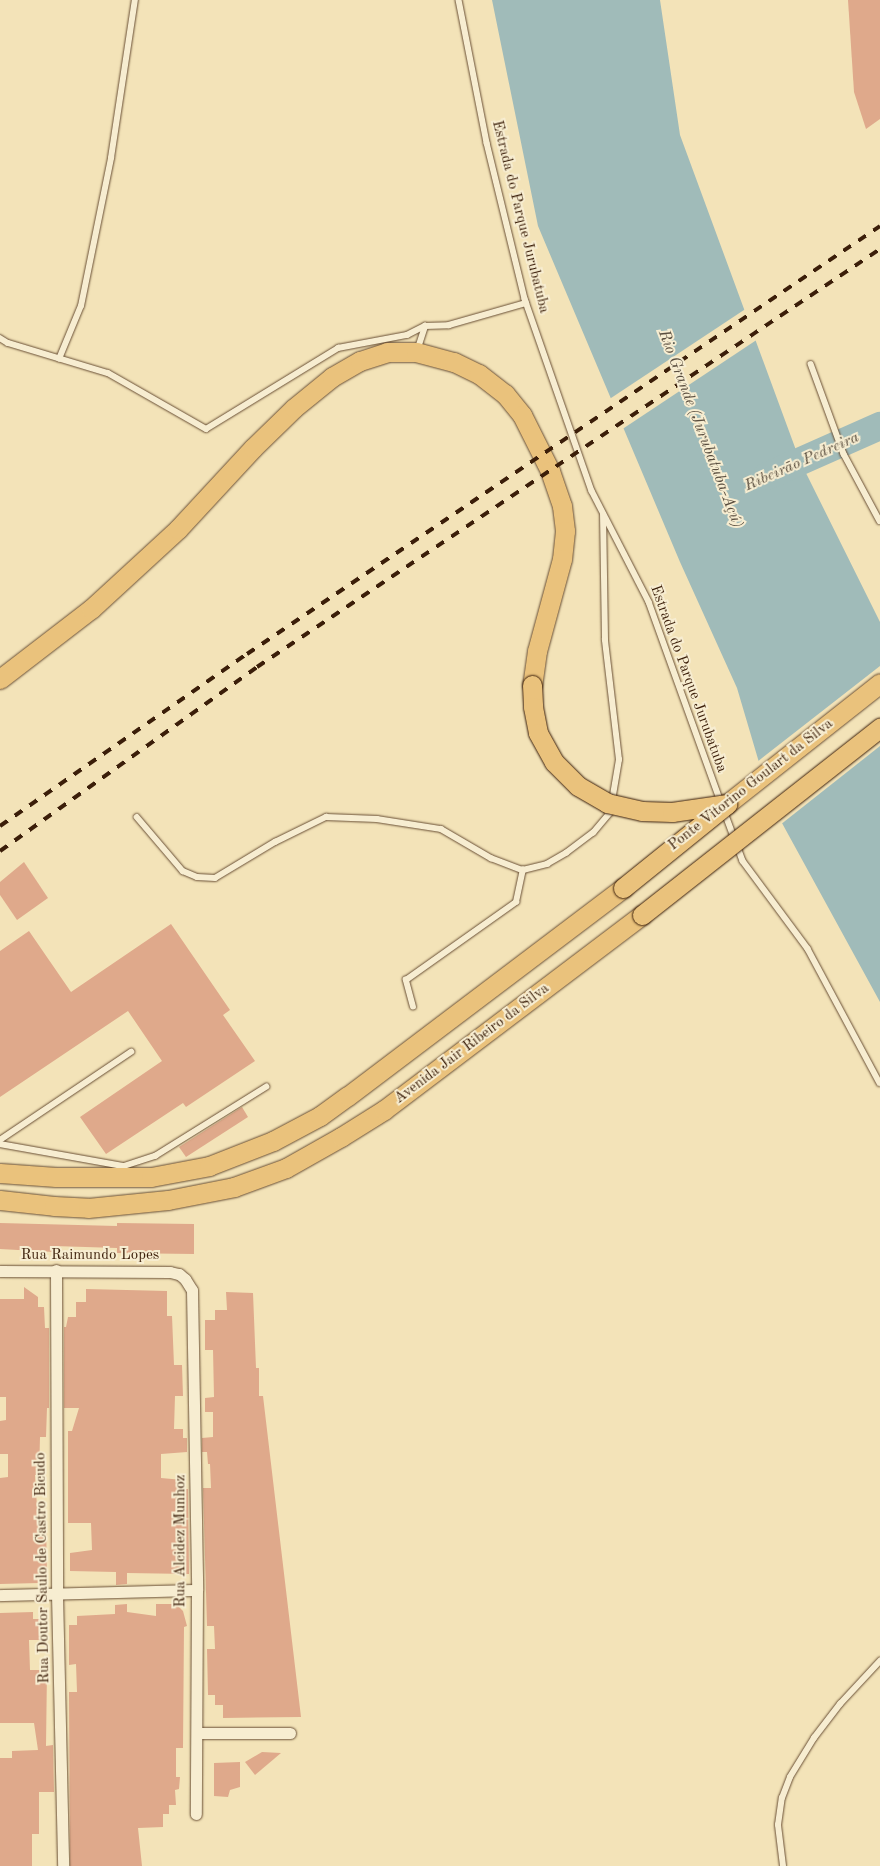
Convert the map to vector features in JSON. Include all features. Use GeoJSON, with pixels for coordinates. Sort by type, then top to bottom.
{"type":"FeatureCollection","features":[{"type":"Feature","properties":{"kind":"main road"},"geometry":{"type":"LineString","coordinates":[[0,679],[91,609],[178,529],[253,448],[294,408],[332,377],[360,361],[387,352],[416,352],[454,362],[479,374],[505,394],[522,415],[550,471],[562,506],[565,531],[562,559],[537,651],[532,686],[532,707],[538,733],[554,762],[578,786],[607,803],[642,811],[672,812],[727,804]]}},
{"type":"Feature","properties":{"kind":"main road","name":"Ponte Vitorino Goulart da Silva"},"geometry":{"type":"LineString","coordinates":[[209,1166],[273,1141],[320,1116],[623,888],[880,683]]}},
{"type":"Feature","properties":{"kind":"main road","name":"Avenida Jair Ribeiro da Silva"},"geometry":{"type":"LineString","coordinates":[[0,1200],[88,1208],[168,1200],[234,1187],[286,1168],[342,1137],[384,1110],[476,1043],[880,728]]}},
{"type":"Feature","properties":{"kind":"main road"},"geometry":{"type":"LineString","coordinates":[[0,1174],[56,1177],[151,1177],[209,1166],[203,1184],[193,1194]]}},
{"type":"Feature","properties":{"kind":"street","name":"Rua Raimundo Lopes"},"geometry":{"type":"LineString","coordinates":[[0,1271],[56,1270],[170,1272],[179,1274]]}},
{"type":"Feature","properties":{"kind":"street","name":"Rua Doutor Saulo de Castro Bicudo"},"geometry":{"type":"LineString","coordinates":[[56,1270],[57,1594],[63,1866]]}},
{"type":"Feature","properties":{"kind":"street","name":"Rua Alcidez Munhoz"},"geometry":{"type":"LineString","coordinates":[[179,1274],[192,1290],[197,1590],[196,1814]]}},
{"type":"Feature","properties":{"kind":"street"},"geometry":{"type":"LineString","coordinates":[[0,1595],[197,1590]]}},
{"type":"Feature","properties":{"kind":"street"},"geometry":{"type":"LineString","coordinates":[[197,1733],[290,1733]]}},
{"type":"Feature","properties":{"kind":"lane"},"geometry":{"type":"LineString","coordinates":[[58,358],[81,306],[111,158],[135,0]]}},
{"type":"Feature","properties":{"kind":"lane","name":"Estrada do Parque Jurubatuba"},"geometry":{"type":"LineString","coordinates":[[459,0],[486,143],[526,304],[592,491],[649,602],[743,861],[808,949],[880,1083]]}},
{"type":"Feature","properties":{"kind":"lane"},"geometry":{"type":"LineString","coordinates":[[0,338],[8,343],[108,373],[206,429],[338,348],[407,335],[425,326],[449,325],[526,304]]}},
{"type":"Feature","properties":{"kind":"lane"},"geometry":{"type":"LineString","coordinates":[[416,352],[425,326]]}},
{"type":"Feature","properties":{"kind":"lane"},"geometry":{"type":"LineString","coordinates":[[811,364],[844,454],[880,522]]}},
{"type":"Feature","properties":{"kind":"lane"},"geometry":{"type":"LineString","coordinates":[[137,816],[183,871],[198,877],[215,878],[275,842],[326,817],[377,819],[441,829],[491,858],[523,870],[548,864],[566,853],[593,833],[610,813],[619,760],[605,640],[603,513]]}},
{"type":"Feature","properties":{"kind":"lane"},"geometry":{"type":"LineString","coordinates":[[413,1007],[406,980],[516,902],[523,870]]}},
{"type":"Feature","properties":{"kind":"lane"},"geometry":{"type":"LineString","coordinates":[[0,1140],[131,1052]]}},
{"type":"Feature","properties":{"kind":"lane"},"geometry":{"type":"LineString","coordinates":[[0,1144],[124,1166],[155,1156],[266,1087]]}},
{"type":"Feature","properties":{"kind":"lane"},"geometry":{"type":"LineString","coordinates":[[783,1866],[778,1825],[782,1798],[790,1777],[814,1738],[840,1704],[880,1661]]}},
{"type":"Feature","properties":{"kind":"water","name":"Rio Grande (Jurubatuba-Açú)"},"geometry":{"type":"Polygon","coordinates":[[[492,0],[660,0],[680,135],[800,461],[880,622],[880,1002],[771,803],[737,688],[680,562],[538,226],[492,0]]]}},
{"type":"Feature","properties":{"kind":"pier"},"geometry":{"type":"Polygon","coordinates":[[[747,308],[758,339],[621,430],[608,400],[747,308]]]}},
{"type":"Feature","properties":{"kind":"pier"},"geometry":{"type":"Polygon","coordinates":[[[880,666],[880,746],[780,825],[769,804],[757,762],[880,666]]]}},
{"type":"Feature","properties":{"kind":"building"},"geometry":{"type":"Polygon","coordinates":[[[848,0],[880,0],[880,119],[866,129],[854,92],[848,0]]]}},
{"type":"Feature","properties":{"kind":"building"},"geometry":{"type":"Polygon","coordinates":[[[24,862],[48,898],[17,920],[0,895],[0,882],[24,862]]]}},
{"type":"Feature","properties":{"kind":"building"},"geometry":{"type":"Polygon","coordinates":[[[171,924],[230,1010],[223,1015],[255,1061],[186,1107],[183,1103],[106,1154],[80,1117],[162,1061],[128,1011],[0,1097],[0,951],[29,931],[71,992],[171,924]]]}},
{"type":"Feature","properties":{"kind":"building"},"geometry":{"type":"Polygon","coordinates":[[[242,1107],[248,1117],[186,1157],[179,1147],[242,1107]]]}},
{"type":"Feature","properties":{"kind":"building"},"geometry":{"type":"Polygon","coordinates":[[[0,1223],[117,1226],[117,1223],[194,1224],[194,1254],[117,1253],[117,1248],[54,1246],[54,1252],[0,1249],[0,1223]]]}},
{"type":"Feature","properties":{"kind":"building"},"geometry":{"type":"Polygon","coordinates":[[[24,1287],[38,1297],[38,1307],[44,1307],[45,1328],[49,1328],[49,1408],[47,1408],[46,1437],[40,1437],[39,1475],[35,1475],[38,1523],[46,1523],[47,1576],[39,1574],[39,1583],[0,1584],[0,1478],[8,1477],[8,1454],[0,1454],[0,1421],[6,1420],[6,1397],[0,1397],[0,1299],[24,1299],[24,1287]]]}},
{"type":"Feature","properties":{"kind":"building"},"geometry":{"type":"Polygon","coordinates":[[[86,1289],[167,1291],[167,1316],[172,1316],[174,1365],[182,1365],[183,1396],[175,1396],[174,1429],[183,1429],[183,1438],[187,1438],[187,1452],[161,1454],[161,1478],[183,1480],[183,1489],[188,1489],[189,1574],[127,1573],[127,1584],[116,1585],[116,1572],[70,1571],[70,1553],[92,1550],[91,1523],[68,1523],[68,1431],[72,1431],[79,1408],[64,1408],[64,1327],[66,1327],[68,1317],[76,1317],[76,1302],[86,1302],[86,1289]]]}},
{"type":"Feature","properties":{"kind":"building"},"geometry":{"type":"Polygon","coordinates":[[[226,1292],[253,1293],[256,1368],[259,1368],[259,1396],[263,1396],[301,1717],[223,1718],[223,1705],[215,1705],[215,1695],[208,1695],[207,1649],[215,1649],[214,1626],[207,1626],[203,1488],[211,1488],[210,1464],[208,1464],[207,1452],[202,1452],[202,1438],[213,1437],[213,1412],[205,1412],[205,1398],[214,1397],[213,1350],[205,1350],[205,1320],[215,1320],[215,1310],[227,1310],[226,1292]]]}},
{"type":"Feature","properties":{"kind":"building"},"geometry":{"type":"Polygon","coordinates":[[[127,1604],[127,1612],[156,1616],[156,1604],[176,1604],[183,1611],[187,1626],[184,1627],[183,1748],[176,1748],[176,1777],[180,1777],[179,1789],[175,1790],[176,1805],[169,1805],[169,1814],[163,1814],[163,1827],[138,1828],[142,1866],[70,1866],[69,1692],[77,1692],[76,1664],[69,1665],[69,1625],[77,1625],[77,1616],[115,1614],[115,1605],[127,1604]]]}},
{"type":"Feature","properties":{"kind":"building"},"geometry":{"type":"Polygon","coordinates":[[[33,1612],[33,1619],[43,1619],[43,1640],[29,1640],[30,1670],[47,1670],[46,1746],[53,1745],[54,1792],[39,1792],[39,1834],[32,1834],[32,1866],[0,1866],[0,1758],[12,1758],[12,1751],[38,1750],[34,1723],[0,1723],[0,1613],[33,1612]]]}},
{"type":"Feature","properties":{"kind":"building"},"geometry":{"type":"Polygon","coordinates":[[[262,1752],[281,1753],[255,1775],[245,1762],[262,1752]]]}},
{"type":"Feature","properties":{"kind":"building"},"geometry":{"type":"Polygon","coordinates":[[[240,1762],[240,1787],[230,1790],[228,1797],[214,1796],[214,1763],[240,1762]]]}},
{"type":"Feature","properties":{"kind":"waterway","name":"Ribeirão Pedreira"},"geometry":{"type":"LineString","coordinates":[[767,476],[880,426]]}},
{"type":"Feature","properties":{"kind":"railway"},"geometry":{"type":"LineString","coordinates":[[0,826],[247,654],[880,226]]}},
{"type":"Feature","properties":{"kind":"railway"},"geometry":{"type":"LineString","coordinates":[[0,851],[257,667],[880,249]]}}]}
